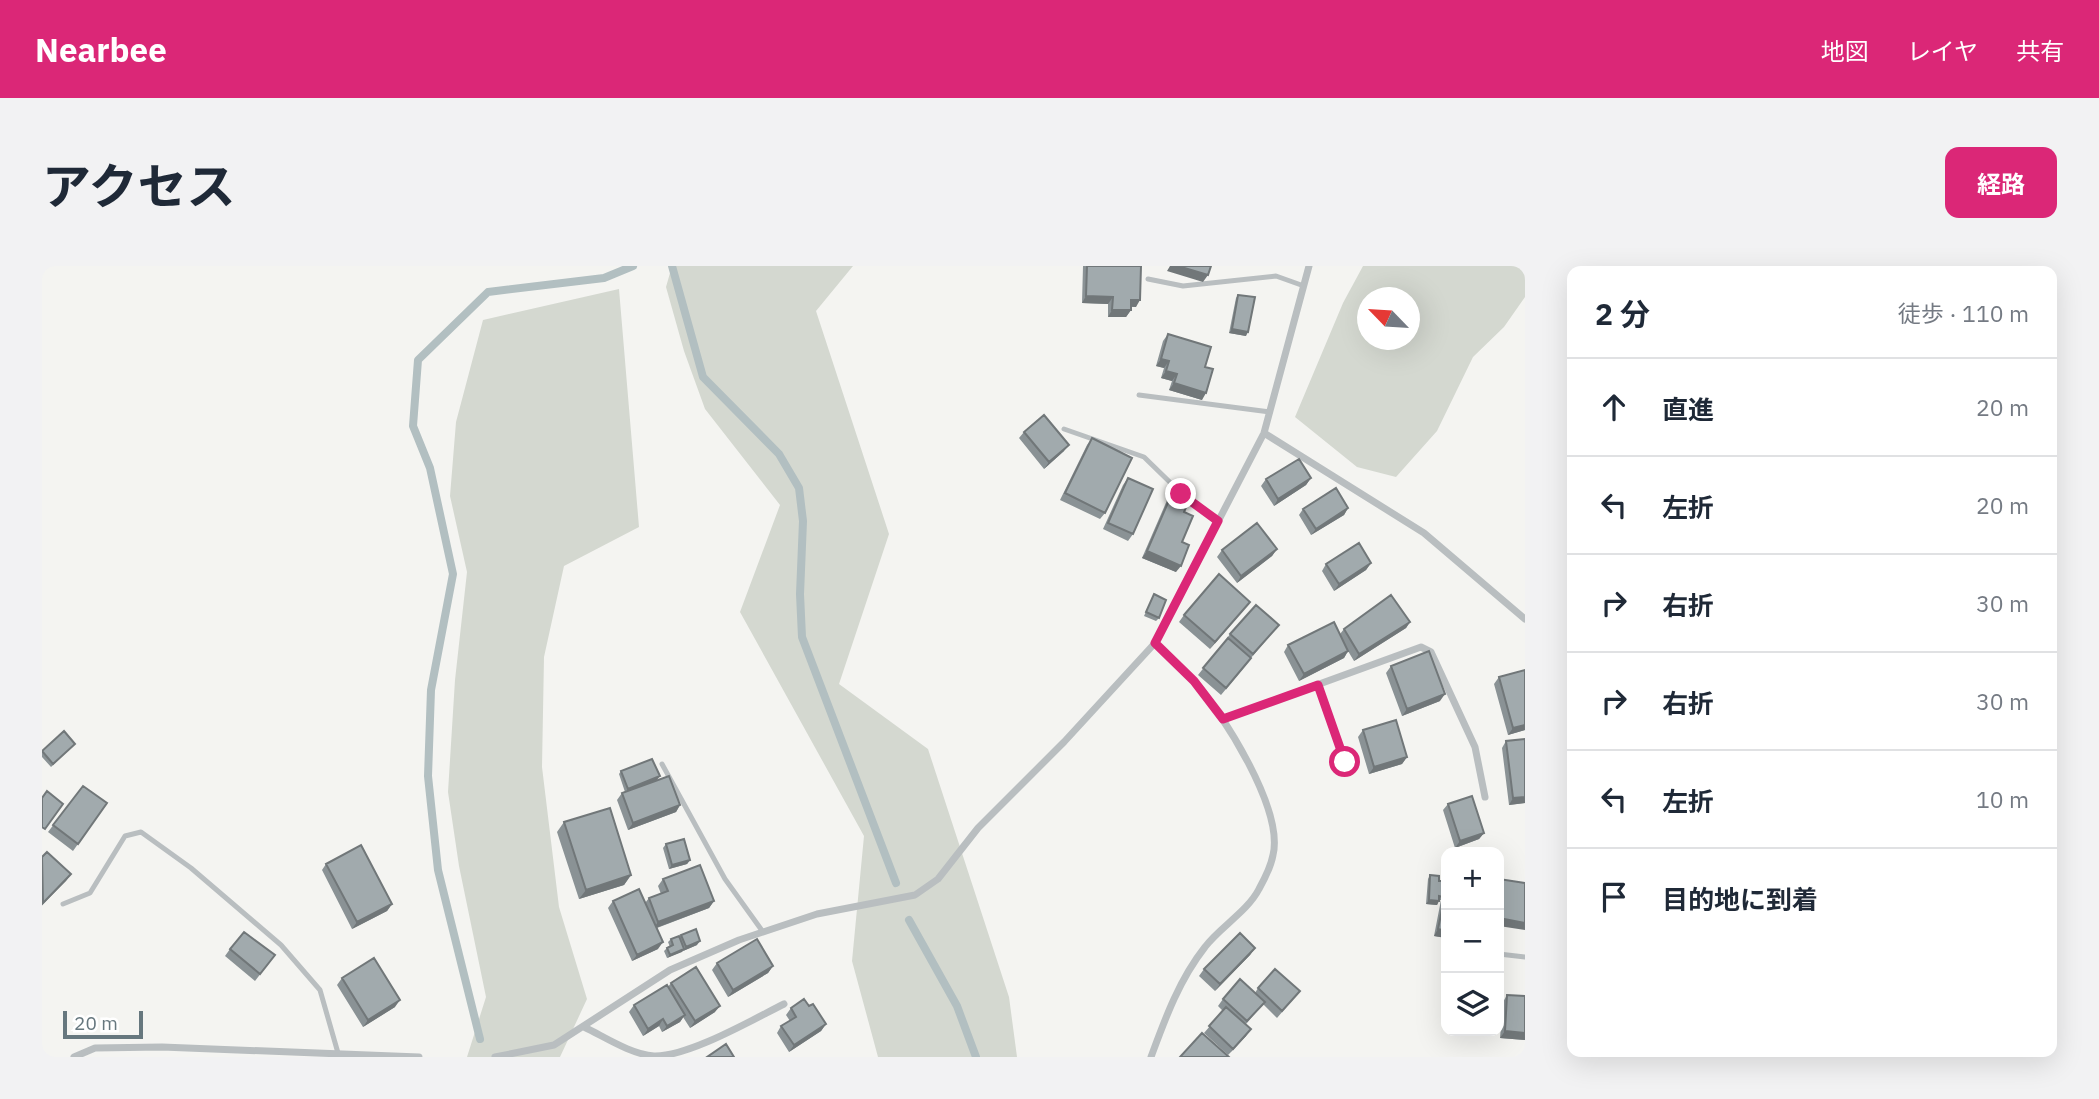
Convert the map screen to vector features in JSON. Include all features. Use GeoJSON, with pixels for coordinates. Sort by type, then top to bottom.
{"type":"FeatureCollection","features":[{"type":"Feature","properties":{"kind":"street"},"geometry":{"type":"LineString","coordinates":[[495,1057],[554,1045],[670,970],[763,932],[817,914],[915,895],[938,879],[978,828],[1063,743],[1155,643],[1264,433],[1309,266]]}},
{"type":"Feature","properties":{"kind":"street"},"geometry":{"type":"LineString","coordinates":[[1264,433],[1424,533],[1525,620]]}},
{"type":"Feature","properties":{"kind":"street"},"geometry":{"type":"LineString","coordinates":[[1152,1057],[1168,1011],[1192,964],[1206,945],[1258,891],[1274,853],[1271,819],[1259,785],[1223,719],[1194,681],[1155,643]]}},
{"type":"Feature","properties":{"kind":"street"},"geometry":{"type":"LineString","coordinates":[[1223,719],[1421,647],[1431,652],[1475,747],[1485,797]]}},
{"type":"Feature","properties":{"kind":"street"},"geometry":{"type":"LineString","coordinates":[[584,1027],[629,1049],[655,1057],[699,1047],[784,1004]]}},
{"type":"Feature","properties":{"kind":"street"},"geometry":{"type":"LineString","coordinates":[[74,1057],[94,1048],[162,1046],[419,1057]]}},
{"type":"Feature","properties":{"kind":"lane"},"geometry":{"type":"LineString","coordinates":[[1148,279],[1183,286],[1276,275],[1304,286]]}},
{"type":"Feature","properties":{"kind":"lane"},"geometry":{"type":"LineString","coordinates":[[1139,395],[1270,412]]}},
{"type":"Feature","properties":{"kind":"lane"},"geometry":{"type":"LineString","coordinates":[[1064,429],[1144,457],[1181,494],[1218,521]]}},
{"type":"Feature","properties":{"kind":"lane"},"geometry":{"type":"LineString","coordinates":[[1318,685],[1345,762]]}},
{"type":"Feature","properties":{"kind":"lane"},"geometry":{"type":"LineString","coordinates":[[662,764],[725,879],[763,932]]}},
{"type":"Feature","properties":{"kind":"lane"},"geometry":{"type":"LineString","coordinates":[[63,904],[90,893],[124,836],[141,832],[191,868],[281,945],[320,990],[338,1053]]}},
{"type":"Feature","properties":{"kind":"lane"},"geometry":{"type":"LineString","coordinates":[[1504,955],[1525,957]]}},
{"type":"Feature","properties":{"kind":"shaded area"},"geometry":{"type":"Polygon","coordinates":[[[672,266],[853,266],[816,311],[889,534],[839,684],[928,749],[1009,997],[1017,1057],[878,1057],[852,961],[864,836],[740,612],[780,505],[705,409],[684,351],[666,287],[672,266]]]}},
{"type":"Feature","properties":{"kind":"shaded area"},"geometry":{"type":"Polygon","coordinates":[[[1363,266],[1525,266],[1525,297],[1504,327],[1473,357],[1437,431],[1396,477],[1357,467],[1295,417],[1343,303],[1363,266]]]}},
{"type":"Feature","properties":{"kind":"shaded area"},"geometry":{"type":"Polygon","coordinates":[[[619,289],[639,527],[564,566],[544,657],[542,767],[559,907],[587,999],[560,1057],[467,1057],[486,997],[459,866],[448,792],[455,680],[467,572],[450,496],[456,422],[483,320],[619,289]]]}},
{"type":"Feature","properties":{"kind":"building"},"geometry":{"type":"Polygon","coordinates":[[[1087,266],[1141,266],[1140,300],[1131,300],[1131,310],[1112,310],[1113,297],[1086,296],[1087,266]]]}},
{"type":"Feature","properties":{"kind":"building"},"geometry":{"type":"Polygon","coordinates":[[[1178,266],[1211,266],[1208,275],[1178,266]]]}},
{"type":"Feature","properties":{"kind":"building"},"geometry":{"type":"Polygon","coordinates":[[[1238,295],[1255,297],[1248,332],[1232,329],[1238,295]]]}},
{"type":"Feature","properties":{"kind":"building"},"geometry":{"type":"Polygon","coordinates":[[[1168,334],[1211,347],[1205,367],[1213,369],[1206,393],[1174,383],[1177,374],[1166,371],[1169,361],[1161,359],[1168,334]]]}},
{"type":"Feature","properties":{"kind":"building"},"geometry":{"type":"Polygon","coordinates":[[[1044,415],[1069,445],[1049,462],[1024,432],[1044,415]]]}},
{"type":"Feature","properties":{"kind":"building"},"geometry":{"type":"Polygon","coordinates":[[[1092,438],[1132,458],[1105,513],[1065,493],[1092,438]]]}},
{"type":"Feature","properties":{"kind":"building"},"geometry":{"type":"Polygon","coordinates":[[[1299,459],[1311,478],[1278,499],[1266,479],[1299,459]]]}},
{"type":"Feature","properties":{"kind":"building"},"geometry":{"type":"Polygon","coordinates":[[[1128,478],[1153,489],[1133,534],[1108,523],[1128,478]]]}},
{"type":"Feature","properties":{"kind":"building"},"geometry":{"type":"Polygon","coordinates":[[[1336,488],[1348,508],[1316,529],[1303,509],[1336,488]]]}},
{"type":"Feature","properties":{"kind":"building"},"geometry":{"type":"Polygon","coordinates":[[[1173,491],[1190,498],[1184,512],[1193,516],[1182,542],[1189,545],[1181,566],[1147,551],[1173,491]]]}},
{"type":"Feature","properties":{"kind":"building"},"geometry":{"type":"Polygon","coordinates":[[[1257,523],[1277,549],[1241,576],[1222,550],[1257,523]]]}},
{"type":"Feature","properties":{"kind":"building"},"geometry":{"type":"Polygon","coordinates":[[[1359,543],[1371,563],[1339,584],[1326,564],[1359,543]]]}},
{"type":"Feature","properties":{"kind":"building"},"geometry":{"type":"Polygon","coordinates":[[[1219,574],[1250,602],[1215,642],[1184,615],[1219,574]]]}},
{"type":"Feature","properties":{"kind":"building"},"geometry":{"type":"Polygon","coordinates":[[[1154,594],[1166,600],[1159,618],[1146,612],[1154,594]]]}},
{"type":"Feature","properties":{"kind":"building"},"geometry":{"type":"Polygon","coordinates":[[[1391,595],[1410,622],[1359,654],[1344,629],[1391,595]]]}},
{"type":"Feature","properties":{"kind":"building"},"geometry":{"type":"Polygon","coordinates":[[[1256,605],[1279,625],[1253,654],[1230,634],[1256,605]]]}},
{"type":"Feature","properties":{"kind":"building"},"geometry":{"type":"Polygon","coordinates":[[[1334,622],[1348,651],[1304,674],[1288,645],[1334,622]]]}},
{"type":"Feature","properties":{"kind":"building"},"geometry":{"type":"Polygon","coordinates":[[[1228,638],[1251,658],[1226,688],[1203,668],[1228,638]]]}},
{"type":"Feature","properties":{"kind":"building"},"geometry":{"type":"Polygon","coordinates":[[[1429,651],[1445,694],[1407,709],[1391,666],[1429,651]]]}},
{"type":"Feature","properties":{"kind":"building"},"geometry":{"type":"Polygon","coordinates":[[[1525,670],[1525,725],[1513,728],[1499,677],[1525,670]]]}},
{"type":"Feature","properties":{"kind":"building"},"geometry":{"type":"Polygon","coordinates":[[[1396,720],[1407,757],[1374,767],[1363,730],[1396,720]]]}},
{"type":"Feature","properties":{"kind":"building"},"geometry":{"type":"Polygon","coordinates":[[[64,731],[75,744],[53,764],[42,751],[64,731]]]}},
{"type":"Feature","properties":{"kind":"building"},"geometry":{"type":"Polygon","coordinates":[[[1525,739],[1525,797],[1513,798],[1506,741],[1525,739]]]}},
{"type":"Feature","properties":{"kind":"building"},"geometry":{"type":"Polygon","coordinates":[[[652,759],[660,776],[628,789],[621,771],[652,759]]]}},
{"type":"Feature","properties":{"kind":"building"},"geometry":{"type":"Polygon","coordinates":[[[669,776],[680,805],[633,823],[622,793],[669,776]]]}},
{"type":"Feature","properties":{"kind":"building"},"geometry":{"type":"Polygon","coordinates":[[[83,786],[107,803],[78,844],[53,825],[83,786]]]}},
{"type":"Feature","properties":{"kind":"building"},"geometry":{"type":"Polygon","coordinates":[[[47,791],[63,804],[45,829],[42,827],[42,798],[47,791]]]}},
{"type":"Feature","properties":{"kind":"building"},"geometry":{"type":"Polygon","coordinates":[[[1472,796],[1484,833],[1460,841],[1448,804],[1472,796]]]}},
{"type":"Feature","properties":{"kind":"building"},"geometry":{"type":"Polygon","coordinates":[[[610,808],[631,875],[586,890],[564,822],[610,808]]]}},
{"type":"Feature","properties":{"kind":"building"},"geometry":{"type":"Polygon","coordinates":[[[684,839],[690,860],[672,865],[666,844],[684,839]]]}},
{"type":"Feature","properties":{"kind":"building"},"geometry":{"type":"Polygon","coordinates":[[[361,845],[392,904],[357,922],[326,864],[361,845]]]}},
{"type":"Feature","properties":{"kind":"building"},"geometry":{"type":"Polygon","coordinates":[[[47,852],[71,874],[43,903],[42,857],[47,852]]]}},
{"type":"Feature","properties":{"kind":"building"},"geometry":{"type":"Polygon","coordinates":[[[700,865],[714,901],[658,922],[649,898],[668,891],[663,879],[700,865]]]}},
{"type":"Feature","properties":{"kind":"building"},"geometry":{"type":"Polygon","coordinates":[[[1430,875],[1439,876],[1441,896],[1439,901],[1429,900],[1430,875]]]}},
{"type":"Feature","properties":{"kind":"building"},"geometry":{"type":"Polygon","coordinates":[[[1504,880],[1525,883],[1525,923],[1504,919],[1504,880]]]}},
{"type":"Feature","properties":{"kind":"building"},"geometry":{"type":"Polygon","coordinates":[[[639,889],[663,942],[637,955],[613,901],[639,889]]]}},
{"type":"Feature","properties":{"kind":"building"},"geometry":{"type":"Polygon","coordinates":[[[696,929],[700,941],[686,947],[681,935],[696,929]]]}},
{"type":"Feature","properties":{"kind":"building"},"geometry":{"type":"Polygon","coordinates":[[[244,932],[275,955],[260,974],[230,949],[244,932]]]}},
{"type":"Feature","properties":{"kind":"building"},"geometry":{"type":"Polygon","coordinates":[[[1240,933],[1255,948],[1220,984],[1204,969],[1240,933]]]}},
{"type":"Feature","properties":{"kind":"building"},"geometry":{"type":"Polygon","coordinates":[[[679,936],[684,949],[670,955],[667,948],[673,945],[671,939],[679,936]]]}},
{"type":"Feature","properties":{"kind":"building"},"geometry":{"type":"Polygon","coordinates":[[[757,939],[773,966],[733,990],[717,963],[757,939]]]}},
{"type":"Feature","properties":{"kind":"building"},"geometry":{"type":"Polygon","coordinates":[[[374,958],[400,1000],[368,1020],[342,978],[374,958]]]}},
{"type":"Feature","properties":{"kind":"building"},"geometry":{"type":"Polygon","coordinates":[[[696,967],[720,1006],[695,1021],[671,983],[696,967]]]}},
{"type":"Feature","properties":{"kind":"building"},"geometry":{"type":"Polygon","coordinates":[[[1275,969],[1300,991],[1282,1011],[1258,988],[1275,969]]]}},
{"type":"Feature","properties":{"kind":"building"},"geometry":{"type":"Polygon","coordinates":[[[1240,979],[1265,1002],[1247,1021],[1223,999],[1240,979]]]}},
{"type":"Feature","properties":{"kind":"building"},"geometry":{"type":"Polygon","coordinates":[[[667,985],[685,1015],[667,1026],[663,1019],[648,1029],[634,1005],[667,985]]]}},
{"type":"Feature","properties":{"kind":"building"},"geometry":{"type":"Polygon","coordinates":[[[1507,995],[1525,996],[1525,1033],[1505,1031],[1507,995]]]}},
{"type":"Feature","properties":{"kind":"building"},"geometry":{"type":"Polygon","coordinates":[[[804,999],[809,1006],[813,1004],[826,1024],[794,1045],[781,1026],[796,1017],[791,1008],[804,999]]]}},
{"type":"Feature","properties":{"kind":"building"},"geometry":{"type":"Polygon","coordinates":[[[1226,1007],[1251,1029],[1233,1049],[1209,1026],[1226,1007]]]}},
{"type":"Feature","properties":{"kind":"building"},"geometry":{"type":"Polygon","coordinates":[[[1202,1033],[1229,1057],[1180,1057],[1202,1033]]]}},
{"type":"Feature","properties":{"kind":"building"},"geometry":{"type":"Polygon","coordinates":[[[726,1044],[734,1057],[707,1057],[726,1044]]]}},
{"type":"Feature","properties":{"kind":"waterway"},"geometry":{"type":"LineString","coordinates":[[480,1039],[438,870],[428,776],[431,690],[453,574],[430,468],[413,426],[418,360],[488,292],[604,278],[633,266]]}},
{"type":"Feature","properties":{"kind":"waterway"},"geometry":{"type":"LineString","coordinates":[[672,266],[703,377],[779,454],[799,488],[803,521],[800,594],[802,637],[896,883]]}},
{"type":"Feature","properties":{"kind":"waterway"},"geometry":{"type":"LineString","coordinates":[[909,920],[957,1006],[976,1057]]}},
{"type":"Feature","properties":{"kind":"route"},"geometry":{"type":"LineString","coordinates":[[1181,494],[1218,521],[1155,643],[1194,681],[1223,719],[1318,685],[1345,762]]}}]}
